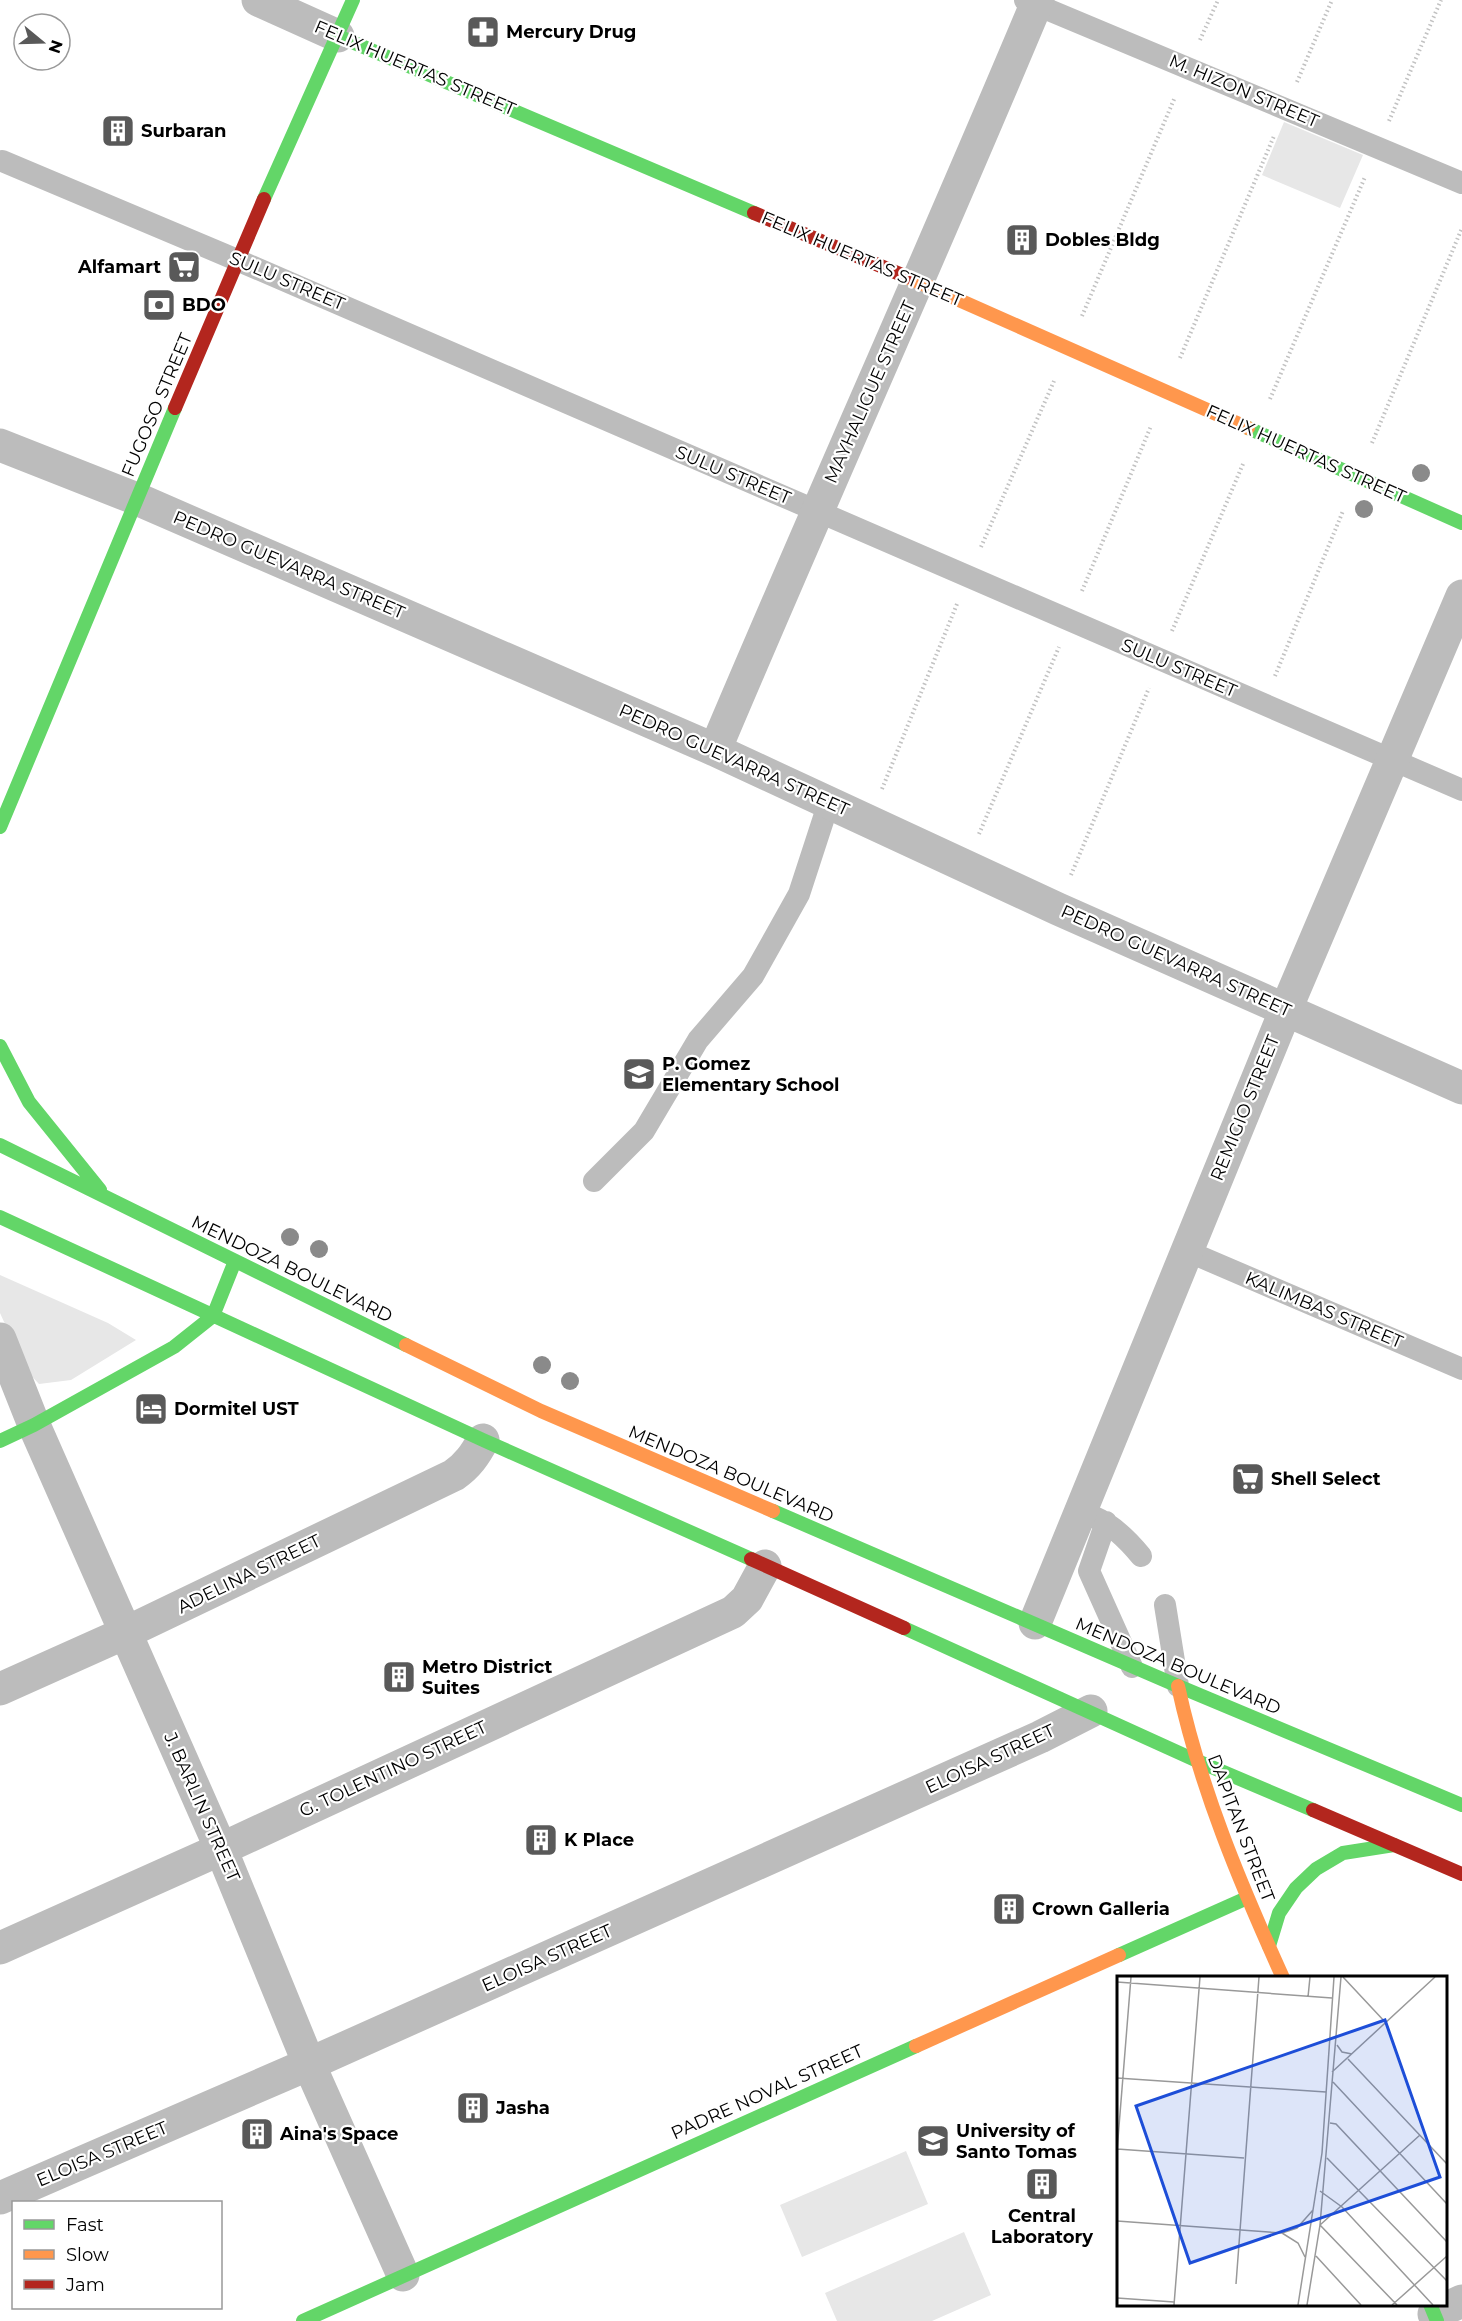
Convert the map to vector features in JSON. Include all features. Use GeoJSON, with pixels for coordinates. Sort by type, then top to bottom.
{"type":"FeatureCollection","features":[{"type":"Feature","properties":{"kind":"street","name":"FELIX HUERTAS STREET"},"geometry":{"type":"LineString","coordinates":[[258,0],[918,282],[1462,523]]}},
{"type":"Feature","properties":{"kind":"street","name":"FUGOSO STREET"},"geometry":{"type":"LineString","coordinates":[[1,823],[237,260],[353,0]]}},
{"type":"Feature","properties":{"kind":"street","name":"MAYHALIGUE STREET"},"geometry":{"type":"LineString","coordinates":[[715,750],[816,511],[918,282],[1033,1]]}},
{"type":"Feature","properties":{"kind":"street","name":"PEDRO GUEVARRA STREET"},"geometry":{"type":"LineString","coordinates":[[0,445],[137,499],[715,750],[966,867],[1462,1088]]}},
{"type":"Feature","properties":{"kind":"street","name":"REMIGIO STREET"},"geometry":{"type":"LineString","coordinates":[[1035,1623],[1075,1565],[1187,1251],[1286,1009],[1462,596]]}},
{"type":"Feature","properties":{"kind":"street"},"geometry":{"type":"LineString","coordinates":[[0,1046],[29,1102],[107,1198]]}},
{"type":"Feature","properties":{"kind":"street","name":"MENDOZA BOULEVARD"},"geometry":{"type":"LineString","coordinates":[[0,1146],[541,1411],[1035,1623],[1132,1667],[1462,1805]]}},
{"type":"Feature","properties":{"kind":"street"},"geometry":{"type":"LineString","coordinates":[[0,1217],[483,1440],[1091,1711],[1195,1760],[1462,1874]]}},
{"type":"Feature","properties":{"kind":"street"},"geometry":{"type":"LineString","coordinates":[[0,1441],[34,1425],[174,1347],[213,1316],[236,1261]]}},
{"type":"Feature","properties":{"kind":"street","name":"J. BARLIN STREET"},"geometry":{"type":"LineString","coordinates":[[0,1339],[34,1425],[221,1849],[309,2064],[402,2275]]}},
{"type":"Feature","properties":{"kind":"street","name":"ADELINA STREET"},"geometry":{"type":"LineString","coordinates":[[0,1689],[125,1633],[454,1475],[466,1466],[483,1440]]}},
{"type":"Feature","properties":{"kind":"street","name":"G. TOLENTINO STREET"},"geometry":{"type":"LineString","coordinates":[[0,1948],[221,1849],[733,1612],[747,1599],[765,1566]]}},
{"type":"Feature","properties":{"kind":"street","name":"DAPITAN STREET"},"geometry":{"type":"LineString","coordinates":[[1178,1686],[1195,1760],[1247,1898],[1283,1976]]}},
{"type":"Feature","properties":{"kind":"street","name":"ELOISA STREET"},"geometry":{"type":"LineString","coordinates":[[0,2198],[309,2064],[1040,1737],[1091,1711]]}},
{"type":"Feature","properties":{"kind":"street"},"geometry":{"type":"LineString","coordinates":[[1269,1946],[1280,1913],[1296,1888],[1316,1869],[1343,1853],[1394,1845]]}},
{"type":"Feature","properties":{"kind":"street","name":"PADRE NOVAL STREET"},"geometry":{"type":"LineString","coordinates":[[303,2321],[1247,1898]]}},
{"type":"Feature","properties":{"kind":"lane","name":"M. HIZON STREET"},"geometry":{"type":"LineString","coordinates":[[1033,1],[1462,183]]}},
{"type":"Feature","properties":{"kind":"lane","name":"SULU STREET"},"geometry":{"type":"LineString","coordinates":[[2,161],[237,260],[1462,790]]}},
{"type":"Feature","properties":{"kind":"lane"},"geometry":{"type":"LineString","coordinates":[[594,1181],[645,1131],[698,1040],[753,976],[800,894],[829,802]]}},
{"type":"Feature","properties":{"kind":"lane","name":"KALIMBAS STREET"},"geometry":{"type":"LineString","coordinates":[[1187,1251],[1462,1370]]}},
{"type":"Feature","properties":{"kind":"lane"},"geometry":{"type":"LineString","coordinates":[[1094,1517],[1141,1556]]}},
{"type":"Feature","properties":{"kind":"lane"},"geometry":{"type":"LineString","coordinates":[[1075,1565],[1132,1667]]}},
{"type":"Feature","properties":{"kind":"lane"},"geometry":{"type":"LineString","coordinates":[[1164,1605],[1178,1686]]}},
{"type":"Feature","properties":{"kind":"path"},"geometry":{"type":"LineString","coordinates":[[868,821],[969,576],[1218,0]]}},
{"type":"Feature","properties":{"kind":"path"},"geometry":{"type":"LineString","coordinates":[[966,867],[1332,0]]}},
{"type":"Feature","properties":{"kind":"shaded area"},"geometry":{"type":"Polygon","coordinates":[[[1284,122],[1363,155],[1340,208],[1262,175],[1284,122]]]}},
{"type":"Feature","properties":{"kind":"shaded area"},"geometry":{"type":"Polygon","coordinates":[[[0,1275],[108,1323],[136,1340],[71,1380],[39,1384],[26,1370],[0,1313],[0,1275]]]}},
{"type":"Feature","properties":{"kind":"shaded area"},"geometry":{"type":"Polygon","coordinates":[[[906,2151],[928,2204],[802,2257],[780,2205],[906,2151]]]}},
{"type":"Feature","properties":{"kind":"shaded area"},"geometry":{"type":"Polygon","coordinates":[[[964,2232],[991,2295],[932,2321],[837,2321],[825,2293],[964,2232]]]}},
{"type":"Feature","properties":{"kind":"traffic: fast"},"geometry":{"type":"LineString","coordinates":[[264,199],[353,0]]}},
{"type":"Feature","properties":{"kind":"traffic: fast"},"geometry":{"type":"LineString","coordinates":[[338,36],[754,213]]}},
{"type":"Feature","properties":{"kind":"traffic: fast"},"geometry":{"type":"LineString","coordinates":[[0,827],[175,408]]}},
{"type":"Feature","properties":{"kind":"traffic: fast"},"geometry":{"type":"LineString","coordinates":[[1248,428],[1462,523]]}},
{"type":"Feature","properties":{"kind":"traffic: fast"},"geometry":{"type":"LineString","coordinates":[[0,1046],[29,1102],[100,1190]]}},
{"type":"Feature","properties":{"kind":"traffic: fast"},"geometry":{"type":"LineString","coordinates":[[0,1145],[406,1345]]}},
{"type":"Feature","properties":{"kind":"traffic: fast"},"geometry":{"type":"LineString","coordinates":[[0,1217],[483,1440],[751,1559]]}},
{"type":"Feature","properties":{"kind":"traffic: fast"},"geometry":{"type":"LineString","coordinates":[[0,1441],[34,1425],[174,1347],[213,1316],[235,1261]]}},
{"type":"Feature","properties":{"kind":"traffic: fast"},"geometry":{"type":"LineString","coordinates":[[773,1511],[1178,1686],[1462,1805]]}},
{"type":"Feature","properties":{"kind":"traffic: fast"},"geometry":{"type":"LineString","coordinates":[[904,1628],[1195,1760],[1313,1810]]}},
{"type":"Feature","properties":{"kind":"traffic: fast"},"geometry":{"type":"LineString","coordinates":[[1269,1946],[1279,1913],[1296,1888],[1316,1869],[1343,1853],[1394,1845]]}},
{"type":"Feature","properties":{"kind":"traffic: fast"},"geometry":{"type":"LineString","coordinates":[[1119,1955],[1247,1898]]}},
{"type":"Feature","properties":{"kind":"traffic: fast"},"geometry":{"type":"LineString","coordinates":[[303,2321],[916,2046]]}},
{"type":"Feature","properties":{"kind":"traffic: fast"},"geometry":{"type":"LineString","coordinates":[[1431,2306],[1437,2321]]}},
{"type":"Feature","properties":{"kind":"traffic: slow"},"geometry":{"type":"LineString","coordinates":[[907,277],[1248,428]]}},
{"type":"Feature","properties":{"kind":"traffic: slow"},"geometry":{"type":"LineString","coordinates":[[406,1345],[541,1411],[773,1511]]}},
{"type":"Feature","properties":{"kind":"traffic: slow"},"geometry":{"type":"LineString","coordinates":[[1178,1686],[1198,1761],[1223,1835],[1282,1976]]}},
{"type":"Feature","properties":{"kind":"traffic: slow"},"geometry":{"type":"LineString","coordinates":[[916,2046],[1119,1955]]}},
{"type":"Feature","properties":{"kind":"traffic: jam"},"geometry":{"type":"LineString","coordinates":[[175,408],[264,199]]}},
{"type":"Feature","properties":{"kind":"traffic: jam"},"geometry":{"type":"LineString","coordinates":[[754,213],[907,277]]}},
{"type":"Feature","properties":{"kind":"traffic: jam"},"geometry":{"type":"LineString","coordinates":[[751,1559],[904,1628]]}},
{"type":"Feature","properties":{"kind":"traffic: jam"},"geometry":{"type":"LineString","coordinates":[[1313,1810],[1462,1874]]}},
{"type":"Feature","properties":{"kind":"place","name":"Mercury Drug"},"geometry":{"type":"Point","coordinates":[483,32]}},
{"type":"Feature","properties":{"kind":"place","name":"Surbaran"},"geometry":{"type":"Point","coordinates":[118,131]}},
{"type":"Feature","properties":{"kind":"place","name":"Dobles Bldg"},"geometry":{"type":"Point","coordinates":[1022,240]}},
{"type":"Feature","properties":{"kind":"place","name":"Alfamart"},"geometry":{"type":"Point","coordinates":[184,267]}},
{"type":"Feature","properties":{"kind":"place","name":"BDO"},"geometry":{"type":"Point","coordinates":[159,305]}},
{"type":"Feature","properties":{"kind":"place","name":"P. Gomez Elementary School"},"geometry":{"type":"Point","coordinates":[639,1074]}},
{"type":"Feature","properties":{"kind":"place","name":"Dormitel UST"},"geometry":{"type":"Point","coordinates":[151,1409]}},
{"type":"Feature","properties":{"kind":"place","name":"Shell Select"},"geometry":{"type":"Point","coordinates":[1248,1479]}},
{"type":"Feature","properties":{"kind":"place","name":"Metro District Suites"},"geometry":{"type":"Point","coordinates":[399,1677]}},
{"type":"Feature","properties":{"kind":"place","name":"K Place"},"geometry":{"type":"Point","coordinates":[541,1840]}},
{"type":"Feature","properties":{"kind":"place","name":"Crown Galleria"},"geometry":{"type":"Point","coordinates":[1009,1909]}},
{"type":"Feature","properties":{"kind":"place","name":"Jasha"},"geometry":{"type":"Point","coordinates":[473,2108]}},
{"type":"Feature","properties":{"kind":"place","name":"Aina's Space"},"geometry":{"type":"Point","coordinates":[257,2134]}},
{"type":"Feature","properties":{"kind":"place","name":"University of Santo Tomas"},"geometry":{"type":"Point","coordinates":[933,2141]}},
{"type":"Feature","properties":{"kind":"place","name":"Central Laboratory"},"geometry":{"type":"Point","coordinates":[1042,2184]}}]}
